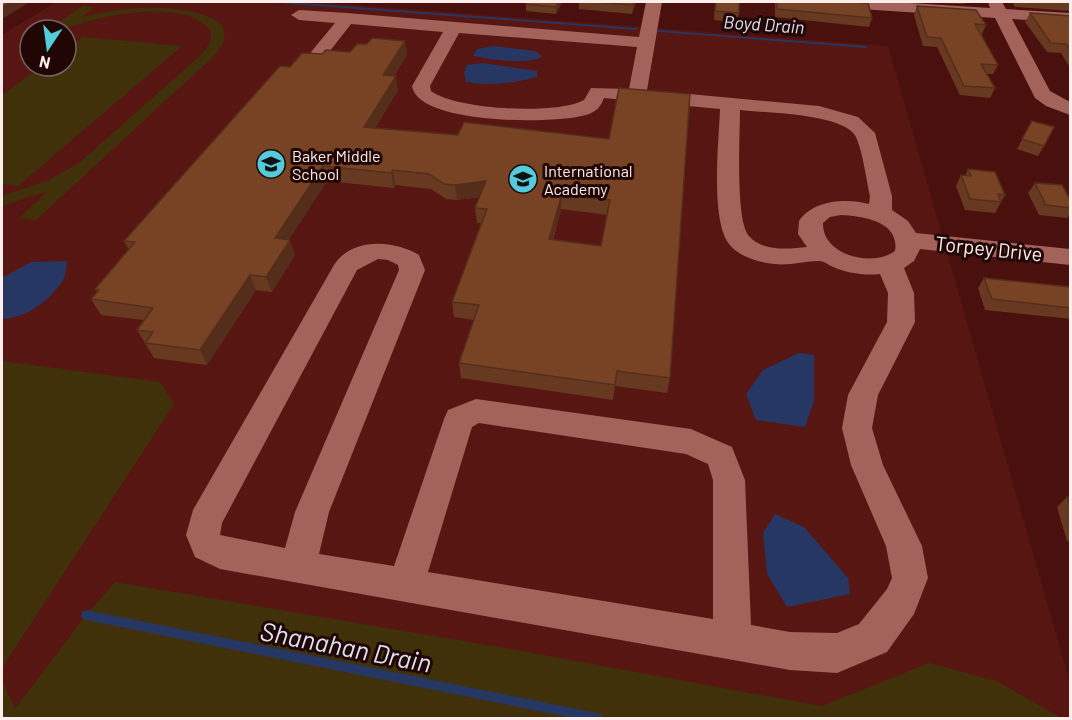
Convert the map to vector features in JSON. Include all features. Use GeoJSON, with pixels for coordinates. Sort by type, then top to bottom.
{"type":"FeatureCollection","features":[{"type":"Feature","properties":{"kind":"street"},"geometry":{"type":"LineString","coordinates":[[637,95],[654,2]]}},
{"type":"Feature","properties":{"kind":"street"},"geometry":{"type":"LineString","coordinates":[[831,2],[998,7],[1071,18]]}},
{"type":"Feature","properties":{"kind":"street"},"geometry":{"type":"LineString","coordinates":[[998,7],[1042,94],[1067,108]]}},
{"type":"Feature","properties":{"kind":"street"},"geometry":{"type":"LineString","coordinates":[[299,15],[645,43]]}},
{"type":"Feature","properties":{"kind":"street"},"geometry":{"type":"LineString","coordinates":[[320,52],[347,18]]}},
{"type":"Feature","properties":{"kind":"street"},"geometry":{"type":"LineString","coordinates":[[454,27],[421,86],[422,93],[440,105],[543,115],[568,113],[592,104],[598,92],[819,112],[851,121],[865,133],[881,196],[880,214]]}},
{"type":"Feature","properties":{"kind":"street"},"geometry":{"type":"LineString","coordinates":[[730,104],[730,218],[736,236],[746,247],[779,258],[825,253]]}},
{"type":"Feature","properties":{"kind":"street"},"geometry":{"type":"LineString","coordinates":[[298,567],[312,513],[412,270],[410,261],[402,255],[382,251],[357,256],[347,265],[205,521],[203,535],[207,546],[220,553],[298,567],[790,651],[837,653],[873,638],[901,601],[910,578],[904,546],[867,465],[857,428],[863,395],[901,322],[901,292],[895,274],[897,252],[903,230],[880,214],[850,206],[836,207],[814,215],[809,223],[809,232],[814,243],[825,253],[841,261],[858,265],[897,252]]}},
{"type":"Feature","properties":{"kind":"street","name":"Torpey Drive"},"geometry":{"type":"LineString","coordinates":[[897,252],[1071,257]]}},
{"type":"Feature","properties":{"kind":"street"},"geometry":{"type":"LineString","coordinates":[[406,585],[459,419],[476,411],[690,442],[721,456],[729,480],[732,641]]}},
{"type":"Feature","properties":{"kind":"shaded area"},"geometry":{"type":"Polygon","coordinates":[[[56,2],[315,2],[888,46],[1070,683],[1070,718],[2,718],[2,35],[18,25],[18,78],[78,78],[78,18],[30,18],[56,2]]]}},
{"type":"Feature","properties":{"kind":"shaded area"},"geometry":{"type":"Polygon","coordinates":[[[83,6],[95,7],[80,18],[133,9],[190,11],[207,16],[221,24],[225,37],[214,56],[36,220],[19,218],[48,191],[2,206],[2,196],[49,180],[79,163],[201,55],[210,43],[211,32],[203,23],[177,13],[147,12],[118,15],[78,25],[78,18],[65,18],[83,6]]]}},
{"type":"Feature","properties":{"kind":"shaded area"},"geometry":{"type":"Polygon","coordinates":[[[83,37],[182,46],[18,186],[2,184],[2,95],[25,78],[78,78],[78,41],[83,37]]]}},
{"type":"Feature","properties":{"kind":"shaded area"},"geometry":{"type":"Polygon","coordinates":[[[2,361],[160,382],[174,404],[2,668],[2,361]]]}},
{"type":"Feature","properties":{"kind":"shaded area"},"geometry":{"type":"Polygon","coordinates":[[[115,582],[505,648],[822,706],[929,663],[997,681],[1061,718],[2,718],[2,680],[15,709],[86,615],[115,582]]]}},
{"type":"Feature","properties":{"kind":"water"},"geometry":{"type":"Polygon","coordinates":[[[494,46],[535,51],[542,56],[528,61],[519,61],[473,56],[477,49],[494,46]]]}},
{"type":"Feature","properties":{"kind":"water"},"geometry":{"type":"Polygon","coordinates":[[[483,63],[537,71],[537,77],[502,83],[466,82],[464,72],[467,65],[483,63]]]}},
{"type":"Feature","properties":{"kind":"water"},"geometry":{"type":"Polygon","coordinates":[[[67,261],[63,280],[51,295],[28,312],[2,319],[2,278],[31,262],[67,261]]]}},
{"type":"Feature","properties":{"kind":"water"},"geometry":{"type":"Polygon","coordinates":[[[799,353],[814,355],[814,401],[805,427],[756,420],[746,394],[763,370],[799,353]]]}},
{"type":"Feature","properties":{"kind":"water"},"geometry":{"type":"Polygon","coordinates":[[[775,514],[804,527],[848,578],[850,594],[787,607],[767,574],[763,533],[775,514]]]}},
{"type":"Feature","properties":{"kind":"building"},"geometry":{"type":"Polygon","coordinates":[[[527,2],[559,2],[556,7],[526,4],[527,2]]]}},
{"type":"Feature","properties":{"kind":"building"},"geometry":{"type":"Polygon","coordinates":[[[596,2],[634,2],[633,5],[596,2]]]}},
{"type":"Feature","properties":{"kind":"building"},"geometry":{"type":"Polygon","coordinates":[[[716,2],[739,2],[739,13],[715,11],[716,2]]]}},
{"type":"Feature","properties":{"kind":"building"},"geometry":{"type":"Polygon","coordinates":[[[777,2],[868,3],[872,18],[777,9],[777,2]]]}},
{"type":"Feature","properties":{"kind":"building"},"geometry":{"type":"Polygon","coordinates":[[[917,6],[976,10],[986,25],[975,24],[998,65],[981,64],[995,88],[964,86],[941,38],[927,37],[917,6]]]}},
{"type":"Feature","properties":{"kind":"building"},"geometry":{"type":"Polygon","coordinates":[[[1030,13],[1071,16],[1071,51],[1066,44],[1051,43],[1030,13]]]}},
{"type":"Feature","properties":{"kind":"building"},"geometry":{"type":"Polygon","coordinates":[[[372,38],[405,41],[383,75],[396,76],[364,127],[458,135],[464,122],[609,139],[619,88],[690,94],[670,378],[617,371],[615,385],[459,363],[479,305],[452,302],[487,209],[475,208],[486,181],[444,184],[429,174],[393,170],[391,173],[323,166],[275,238],[290,240],[266,277],[250,275],[200,350],[145,343],[153,332],[137,330],[153,308],[91,299],[99,290],[95,289],[135,242],[124,241],[280,66],[290,67],[302,53],[322,54],[326,50],[350,52],[357,44],[367,44],[372,38]],[[562,194],[549,239],[601,246],[610,200],[562,194]]]}},
{"type":"Feature","properties":{"kind":"building"},"geometry":{"type":"Polygon","coordinates":[[[1032,121],[1054,127],[1044,146],[1022,139],[1032,121]]]}},
{"type":"Feature","properties":{"kind":"building"},"geometry":{"type":"Polygon","coordinates":[[[968,169],[995,172],[1005,195],[998,194],[1001,202],[970,199],[961,175],[971,176],[968,169]]]}},
{"type":"Feature","properties":{"kind":"building"},"geometry":{"type":"Polygon","coordinates":[[[1035,183],[1062,185],[1071,201],[1071,208],[1046,205],[1035,183]]]}},
{"type":"Feature","properties":{"kind":"building"},"geometry":{"type":"Polygon","coordinates":[[[984,278],[1070,287],[1071,308],[992,299],[984,278]]]}},
{"type":"Feature","properties":{"kind":"building"},"geometry":{"type":"Polygon","coordinates":[[[1067,497],[1071,498],[1071,510],[1067,497]]]}},
{"type":"Feature","properties":{"kind":"waterway","name":"Boyd Drain"},"geometry":{"type":"LineString","coordinates":[[278,2],[636,29]]}},
{"type":"Feature","properties":{"kind":"waterway","name":"Boyd Drain"},"geometry":{"type":"LineString","coordinates":[[660,31],[866,47]]}},
{"type":"Feature","properties":{"kind":"waterway","name":"Shanahan Drain"},"geometry":{"type":"LineString","coordinates":[[86,615],[597,718]]}},
{"type":"Feature","properties":{"kind":"place","name":"Baker Middle School"},"geometry":{"type":"Point","coordinates":[271,164]}},
{"type":"Feature","properties":{"kind":"place","name":"International Academy"},"geometry":{"type":"Point","coordinates":[523,179]}}]}
